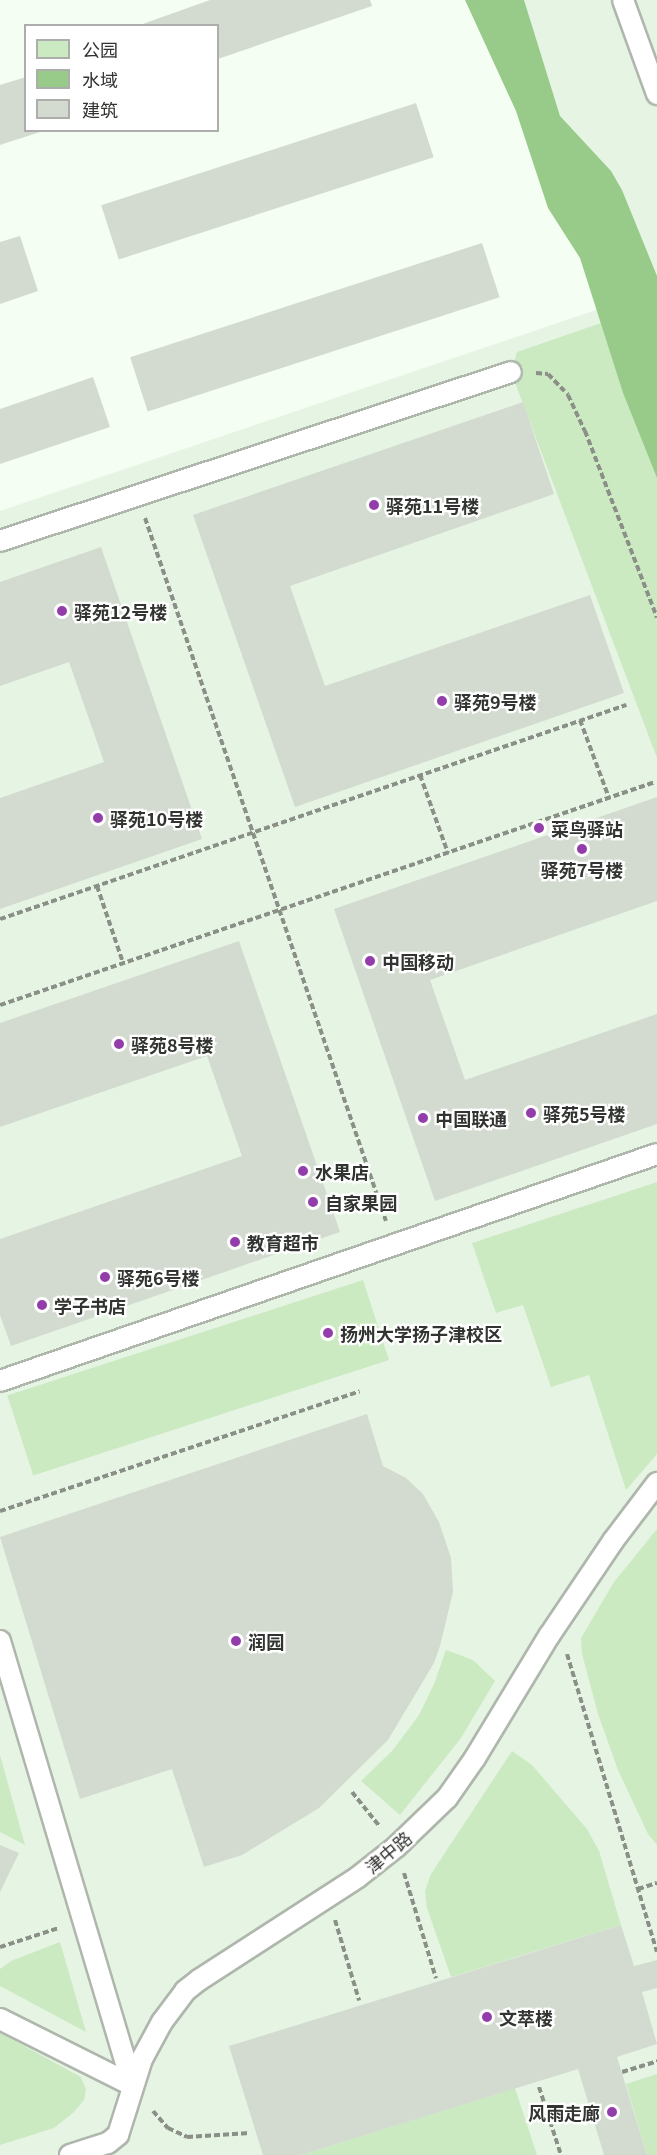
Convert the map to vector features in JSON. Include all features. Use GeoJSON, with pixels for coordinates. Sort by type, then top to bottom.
{"type":"FeatureCollection","features":[{"type":"Feature","properties":{"kind":"lane"},"geometry":{"type":"LineString","coordinates":[[622,0],[657,94]]}},
{"type":"Feature","properties":{"kind":"lane"},"geometry":{"type":"LineString","coordinates":[[0,541],[512,372]]}},
{"type":"Feature","properties":{"kind":"lane"},"geometry":{"type":"LineString","coordinates":[[0,1381],[657,1154]]}},
{"type":"Feature","properties":{"kind":"lane","name":"津中路"},"geometry":{"type":"LineString","coordinates":[[118,2135],[132,2085],[150,2041],[185,1991],[358,1877],[396,1847],[447,1798],[475,1758],[558,1623],[613,1541],[657,1484]]}},
{"type":"Feature","properties":{"kind":"lane"},"geometry":{"type":"LineString","coordinates":[[0,1641],[4,1672],[83,1920],[132,2085]]}},
{"type":"Feature","properties":{"kind":"lane"},"geometry":{"type":"LineString","coordinates":[[0,2019],[132,2085]]}},
{"type":"Feature","properties":{"kind":"lane"},"geometry":{"type":"LineString","coordinates":[[70,2155],[108,2143],[118,2135],[123,2155]]}},
{"type":"Feature","properties":{"kind":"path"},"geometry":{"type":"LineString","coordinates":[[512,372],[548,374],[568,394],[585,430],[657,618]]}},
{"type":"Feature","properties":{"kind":"path"},"geometry":{"type":"LineString","coordinates":[[137,496],[394,1245]]}},
{"type":"Feature","properties":{"kind":"path"},"geometry":{"type":"LineString","coordinates":[[0,919],[626,705]]}},
{"type":"Feature","properties":{"kind":"path"},"geometry":{"type":"LineString","coordinates":[[580,720],[609,798]]}},
{"type":"Feature","properties":{"kind":"path"},"geometry":{"type":"LineString","coordinates":[[420,775],[448,853]]}},
{"type":"Feature","properties":{"kind":"path"},"geometry":{"type":"LineString","coordinates":[[0,1005],[655,782]]}},
{"type":"Feature","properties":{"kind":"path"},"geometry":{"type":"LineString","coordinates":[[97,886],[123,963]]}},
{"type":"Feature","properties":{"kind":"path"},"geometry":{"type":"LineString","coordinates":[[0,1511],[360,1391]]}},
{"type":"Feature","properties":{"kind":"path"},"geometry":{"type":"LineString","coordinates":[[558,1623],[657,1952]]}},
{"type":"Feature","properties":{"kind":"path"},"geometry":{"type":"LineString","coordinates":[[352,1792],[396,1847],[436,1978]]}},
{"type":"Feature","properties":{"kind":"path"},"geometry":{"type":"LineString","coordinates":[[638,1889],[657,1883]]}},
{"type":"Feature","properties":{"kind":"path"},"geometry":{"type":"LineString","coordinates":[[0,1947],[83,1920]]}},
{"type":"Feature","properties":{"kind":"path"},"geometry":{"type":"LineString","coordinates":[[337,1927],[359,2000]]}},
{"type":"Feature","properties":{"kind":"path"},"geometry":{"type":"LineString","coordinates":[[622,2072],[657,2061]]}},
{"type":"Feature","properties":{"kind":"path"},"geometry":{"type":"LineString","coordinates":[[132,2085],[174,2133],[200,2138],[250,2133]]}},
{"type":"Feature","properties":{"kind":"path"},"geometry":{"type":"LineString","coordinates":[[539,2087],[561,2155]]}},
{"type":"Feature","properties":{"kind":"shaded area","name":"扬州大学扬子津校区"},"geometry":{"type":"Polygon","coordinates":[[[487,0],[657,0],[657,2155],[0,2155],[0,511],[596,310],[605,281],[487,0]]]}},
{"type":"Feature","properties":{"kind":"green space"},"geometry":{"type":"Polygon","coordinates":[[[601,323],[623,393],[657,478],[657,758],[511,372],[517,352],[601,323]]]}},
{"type":"Feature","properties":{"kind":"green space"},"geometry":{"type":"Polygon","coordinates":[[[657,1182],[657,1454],[626,1490],[589,1375],[551,1387],[523,1305],[496,1313],[472,1243],[657,1182]]]}},
{"type":"Feature","properties":{"kind":"green space"},"geometry":{"type":"Polygon","coordinates":[[[363,1280],[389,1360],[33,1475],[7,1396],[363,1280]]]}},
{"type":"Feature","properties":{"kind":"green space"},"geometry":{"type":"Polygon","coordinates":[[[657,1529],[657,1845],[648,1834],[618,1770],[598,1714],[582,1654],[581,1638],[614,1582],[657,1529]]]}},
{"type":"Feature","properties":{"kind":"green space"},"geometry":{"type":"Polygon","coordinates":[[[446,1650],[473,1660],[495,1681],[461,1738],[400,1815],[361,1781],[393,1750],[419,1715],[434,1684],[446,1650]]]}},
{"type":"Feature","properties":{"kind":"green space"},"geometry":{"type":"Polygon","coordinates":[[[512,1751],[532,1765],[587,1829],[599,1851],[621,1925],[451,1977],[427,1908],[425,1891],[431,1874],[512,1751]]]}},
{"type":"Feature","properties":{"kind":"green space"},"geometry":{"type":"Polygon","coordinates":[[[0,1755],[25,1845],[0,1832],[0,1755]]]}},
{"type":"Feature","properties":{"kind":"green space"},"geometry":{"type":"Polygon","coordinates":[[[60,1942],[86,2032],[0,1986],[0,1969],[11,1961],[60,1942]]]}},
{"type":"Feature","properties":{"kind":"green space"},"geometry":{"type":"Polygon","coordinates":[[[0,2033],[81,2077],[86,2090],[84,2100],[74,2112],[54,2128],[0,2145],[0,2033]]]}},
{"type":"Feature","properties":{"kind":"green space"},"geometry":{"type":"Polygon","coordinates":[[[657,2074],[657,2155],[647,2155],[626,2084],[657,2074]]]}},
{"type":"Feature","properties":{"kind":"green space"},"geometry":{"type":"Polygon","coordinates":[[[515,2088],[537,2155],[301,2155],[515,2088]]]}},
{"type":"Feature","properties":{"kind":"water"},"geometry":{"type":"Polygon","coordinates":[[[465,0],[524,0],[560,116],[611,171],[622,190],[657,276],[657,478],[623,393],[580,258],[548,208],[516,111],[465,0]]]}},
{"type":"Feature","properties":{"kind":"building"},"geometry":{"type":"Polygon","coordinates":[[[210,0],[370,0],[372,6],[219,59],[219,24],[143,24],[210,0]]]}},
{"type":"Feature","properties":{"kind":"building"},"geometry":{"type":"Polygon","coordinates":[[[24,78],[24,132],[40,132],[0,145],[0,85],[24,78]]]}},
{"type":"Feature","properties":{"kind":"building"},"geometry":{"type":"Polygon","coordinates":[[[416,103],[434,157],[119,259],[101,205],[416,103]]]}},
{"type":"Feature","properties":{"kind":"building"},"geometry":{"type":"Polygon","coordinates":[[[20,236],[38,291],[0,304],[0,242],[20,236]]]}},
{"type":"Feature","properties":{"kind":"building"},"geometry":{"type":"Polygon","coordinates":[[[482,243],[500,297],[148,412],[130,357],[482,243]]]}},
{"type":"Feature","properties":{"kind":"building"},"geometry":{"type":"Polygon","coordinates":[[[93,377],[110,427],[0,464],[0,409],[93,377]]]}},
{"type":"Feature","properties":{"kind":"building"},"geometry":{"type":"Polygon","coordinates":[[[523,402],[554,494],[290,586],[325,686],[590,595],[624,693],[295,807],[193,515],[523,402]]]}},
{"type":"Feature","properties":{"kind":"building"},"geometry":{"type":"Polygon","coordinates":[[[101,547],[202,839],[0,909],[0,798],[104,762],[69,662],[0,686],[0,582],[101,547]]]}},
{"type":"Feature","properties":{"kind":"building"},"geometry":{"type":"Polygon","coordinates":[[[657,797],[657,901],[430,980],[465,1080],[657,1014],[657,1124],[435,1201],[334,909],[657,797]]]}},
{"type":"Feature","properties":{"kind":"building"},"geometry":{"type":"Polygon","coordinates":[[[239,941],[340,1232],[11,1346],[0,1315],[0,1239],[242,1156],[207,1056],[0,1127],[0,1023],[239,941]]]}},
{"type":"Feature","properties":{"kind":"building","name":"润园"},"geometry":{"type":"Polygon","coordinates":[[[367,1414],[383,1466],[406,1478],[423,1494],[439,1522],[451,1558],[453,1592],[434,1663],[388,1740],[319,1808],[242,1855],[204,1867],[172,1769],[80,1799],[0,1537],[367,1414]]]}},
{"type":"Feature","properties":{"kind":"building"},"geometry":{"type":"Polygon","coordinates":[[[0,1845],[19,1853],[0,1892],[0,1845]]]}},
{"type":"Feature","properties":{"kind":"building","name":"文萃楼"},"geometry":{"type":"Polygon","coordinates":[[[621,1925],[634,1966],[657,1960],[657,1988],[642,1992],[657,2044],[617,2057],[647,2155],[604,2155],[578,2069],[301,2155],[263,2155],[229,2046],[621,1925]]]}},
{"type":"Feature","properties":{"kind":"place","name":"驿苑11号楼"},"geometry":{"type":"Point","coordinates":[374,505]}},
{"type":"Feature","properties":{"kind":"place","name":"驿苑12号楼"},"geometry":{"type":"Point","coordinates":[62,611]}},
{"type":"Feature","properties":{"kind":"place","name":"驿苑9号楼"},"geometry":{"type":"Point","coordinates":[442,701]}},
{"type":"Feature","properties":{"kind":"place","name":"驿苑10号楼"},"geometry":{"type":"Point","coordinates":[98,818]}},
{"type":"Feature","properties":{"kind":"place","name":"菜鸟驿站"},"geometry":{"type":"Point","coordinates":[539,828]}},
{"type":"Feature","properties":{"kind":"place","name":"驿苑7号楼"},"geometry":{"type":"Point","coordinates":[582,849]}},
{"type":"Feature","properties":{"kind":"place","name":"中国移动"},"geometry":{"type":"Point","coordinates":[370,961]}},
{"type":"Feature","properties":{"kind":"place","name":"驿苑8号楼"},"geometry":{"type":"Point","coordinates":[119,1044]}},
{"type":"Feature","properties":{"kind":"place","name":"驿苑5号楼"},"geometry":{"type":"Point","coordinates":[531,1113]}},
{"type":"Feature","properties":{"kind":"place","name":"中国联通"},"geometry":{"type":"Point","coordinates":[423,1118]}},
{"type":"Feature","properties":{"kind":"place","name":"水果店"},"geometry":{"type":"Point","coordinates":[303,1171]}},
{"type":"Feature","properties":{"kind":"place","name":"自家果园"},"geometry":{"type":"Point","coordinates":[313,1202]}},
{"type":"Feature","properties":{"kind":"place","name":"教育超市"},"geometry":{"type":"Point","coordinates":[235,1242]}},
{"type":"Feature","properties":{"kind":"place","name":"驿苑6号楼"},"geometry":{"type":"Point","coordinates":[105,1277]}},
{"type":"Feature","properties":{"kind":"place","name":"学子书店"},"geometry":{"type":"Point","coordinates":[42,1305]}},
{"type":"Feature","properties":{"kind":"place","name":"扬州大学扬子津校区"},"geometry":{"type":"Point","coordinates":[328,1333]}},
{"type":"Feature","properties":{"kind":"place","name":"润园"},"geometry":{"type":"Point","coordinates":[236,1641]}},
{"type":"Feature","properties":{"kind":"place","name":"文萃楼"},"geometry":{"type":"Point","coordinates":[487,2017]}},
{"type":"Feature","properties":{"kind":"place","name":"风雨走廊"},"geometry":{"type":"Point","coordinates":[612,2112]}}]}
